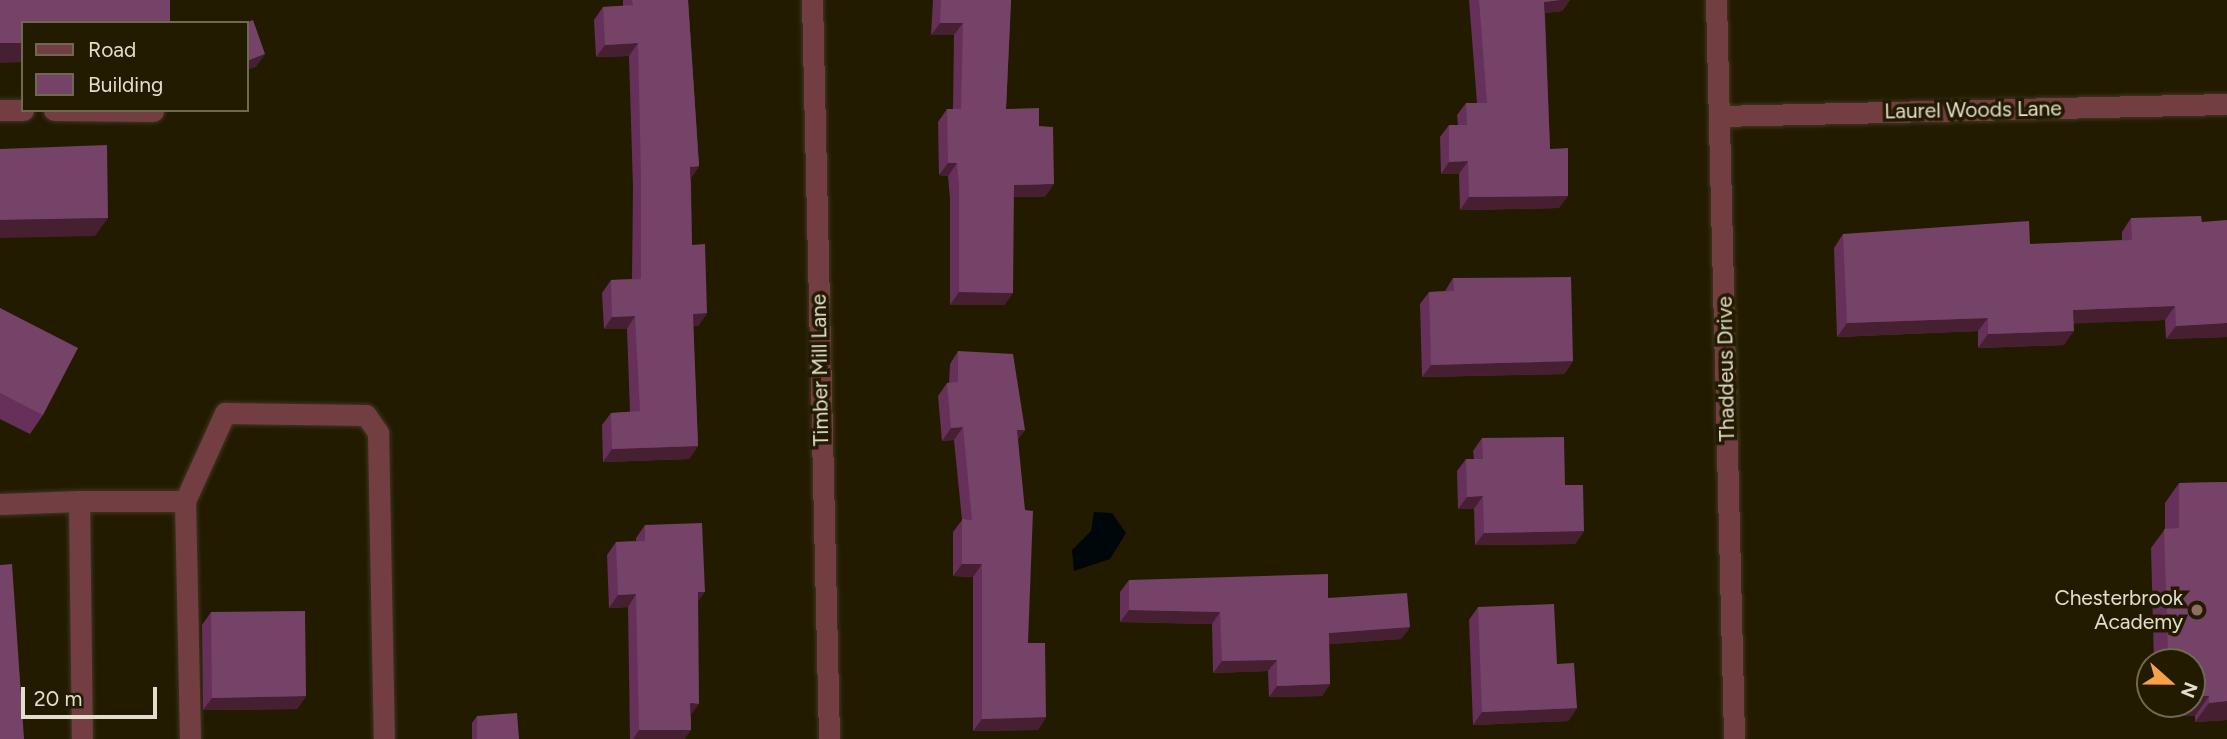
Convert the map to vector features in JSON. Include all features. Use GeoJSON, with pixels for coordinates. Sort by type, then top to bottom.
{"type":"FeatureCollection","features":[{"type":"Feature","properties":{"kind":"street","name":"Timber Mill Lane"},"geometry":{"type":"LineString","coordinates":[[812,0],[829,739]]}},
{"type":"Feature","properties":{"kind":"street","name":"Thaddeus Drive"},"geometry":{"type":"LineString","coordinates":[[1716,0],[1734,739]]}},
{"type":"Feature","properties":{"kind":"street","name":"Laurel Woods Lane"},"geometry":{"type":"LineString","coordinates":[[1720,116],[2227,104]]}},
{"type":"Feature","properties":{"kind":"street"},"geometry":{"type":"LineString","coordinates":[[0,110],[21,110]]}},
{"type":"Feature","properties":{"kind":"street"},"geometry":{"type":"LineString","coordinates":[[190,739],[185,501],[225,413],[366,415],[378,433],[384,739]]}},
{"type":"Feature","properties":{"kind":"street"},"geometry":{"type":"LineString","coordinates":[[79,501],[82,739]]}},
{"type":"Feature","properties":{"kind":"street"},"geometry":{"type":"LineString","coordinates":[[0,504],[185,501]]}},
{"type":"Feature","properties":{"kind":"shaded area"},"geometry":{"type":"Polygon","coordinates":[[[1094,512],[1112,513],[1126,533],[1110,559],[1074,571],[1072,550],[1091,531],[1094,512]]]}},
{"type":"Feature","properties":{"kind":"building"},"geometry":{"type":"Polygon","coordinates":[[[0,0],[170,0],[170,21],[21,21],[21,43],[0,43],[0,0]]]}},
{"type":"Feature","properties":{"kind":"building"},"geometry":{"type":"Polygon","coordinates":[[[632,0],[688,0],[699,166],[690,167],[692,245],[705,244],[707,313],[693,314],[698,446],[612,449],[611,413],[640,411],[635,316],[612,317],[611,280],[641,279],[641,176],[638,43],[605,45],[603,7],[633,5],[632,0]]]}},
{"type":"Feature","properties":{"kind":"building"},"geometry":{"type":"Polygon","coordinates":[[[941,0],[1011,0],[1006,109],[1039,108],[1039,126],[1053,127],[1054,184],[1014,185],[1013,293],[959,292],[959,185],[957,163],[948,163],[947,109],[961,109],[963,23],[940,23],[941,0]]]}},
{"type":"Feature","properties":{"kind":"building"},"geometry":{"type":"Polygon","coordinates":[[[1479,0],[1560,0],[1544,2],[1550,149],[1568,148],[1568,196],[1469,197],[1468,161],[1449,162],[1449,125],[1467,125],[1466,103],[1487,103],[1479,0]]]}},
{"type":"Feature","properties":{"kind":"building"},"geometry":{"type":"Polygon","coordinates":[[[253,20],[265,54],[248,61],[248,22],[253,20]]]}},
{"type":"Feature","properties":{"kind":"building"},"geometry":{"type":"Polygon","coordinates":[[[107,145],[108,218],[0,220],[0,149],[107,145]]]}},
{"type":"Feature","properties":{"kind":"building"},"geometry":{"type":"Polygon","coordinates":[[[2201,216],[2202,222],[2227,220],[2227,323],[2176,326],[2175,306],[2073,310],[2074,331],[1988,334],[1988,318],[1847,323],[1843,234],[2029,221],[2030,244],[2132,240],[2131,218],[2201,216]]]}},
{"type":"Feature","properties":{"kind":"building"},"geometry":{"type":"Polygon","coordinates":[[[1571,277],[1573,361],[1431,365],[1429,292],[1454,291],[1453,278],[1571,277]]]}},
{"type":"Feature","properties":{"kind":"building"},"geometry":{"type":"Polygon","coordinates":[[[0,308],[78,348],[43,415],[0,393],[0,308]]]}},
{"type":"Feature","properties":{"kind":"building"},"geometry":{"type":"Polygon","coordinates":[[[958,351],[1013,354],[1025,430],[1017,430],[1025,510],[1033,511],[1028,643],[1045,643],[1046,717],[982,719],[982,564],[962,564],[962,519],[972,520],[963,427],[951,428],[947,383],[958,382],[958,351]]]}},
{"type":"Feature","properties":{"kind":"building"},"geometry":{"type":"Polygon","coordinates":[[[1564,437],[1565,485],[1583,485],[1584,531],[1484,533],[1483,496],[1467,497],[1466,459],[1483,459],[1482,438],[1564,437]]]}},
{"type":"Feature","properties":{"kind":"building","name":"Chesterbrook Academy"},"geometry":{"type":"Polygon","coordinates":[[[2227,482],[2227,701],[2209,703],[2209,696],[2206,696],[2206,648],[2168,648],[2164,529],[2179,528],[2179,483],[2227,482]]]}},
{"type":"Feature","properties":{"kind":"building"},"geometry":{"type":"Polygon","coordinates":[[[702,523],[705,592],[698,592],[699,704],[690,703],[691,730],[639,730],[636,594],[618,595],[616,542],[645,541],[645,525],[702,523]]]}},
{"type":"Feature","properties":{"kind":"building"},"geometry":{"type":"Polygon","coordinates":[[[12,564],[24,739],[0,739],[0,565],[12,564]]]}},
{"type":"Feature","properties":{"kind":"building"},"geometry":{"type":"Polygon","coordinates":[[[1328,574],[1328,598],[1407,593],[1410,627],[1329,633],[1330,684],[1277,686],[1277,660],[1222,661],[1220,612],[1129,610],[1129,580],[1328,574]]]}},
{"type":"Feature","properties":{"kind":"building"},"geometry":{"type":"Polygon","coordinates":[[[1554,604],[1557,664],[1574,663],[1577,708],[1482,712],[1478,607],[1554,604]]]}},
{"type":"Feature","properties":{"kind":"building"},"geometry":{"type":"Polygon","coordinates":[[[305,611],[306,696],[212,698],[211,612],[305,611]]]}},
{"type":"Feature","properties":{"kind":"building"},"geometry":{"type":"Polygon","coordinates":[[[517,713],[519,739],[477,739],[477,716],[517,713]]]}},
{"type":"Feature","properties":{"kind":"place","name":"Chesterbrook Academy"},"geometry":{"type":"Point","coordinates":[2197,610]}}]}
